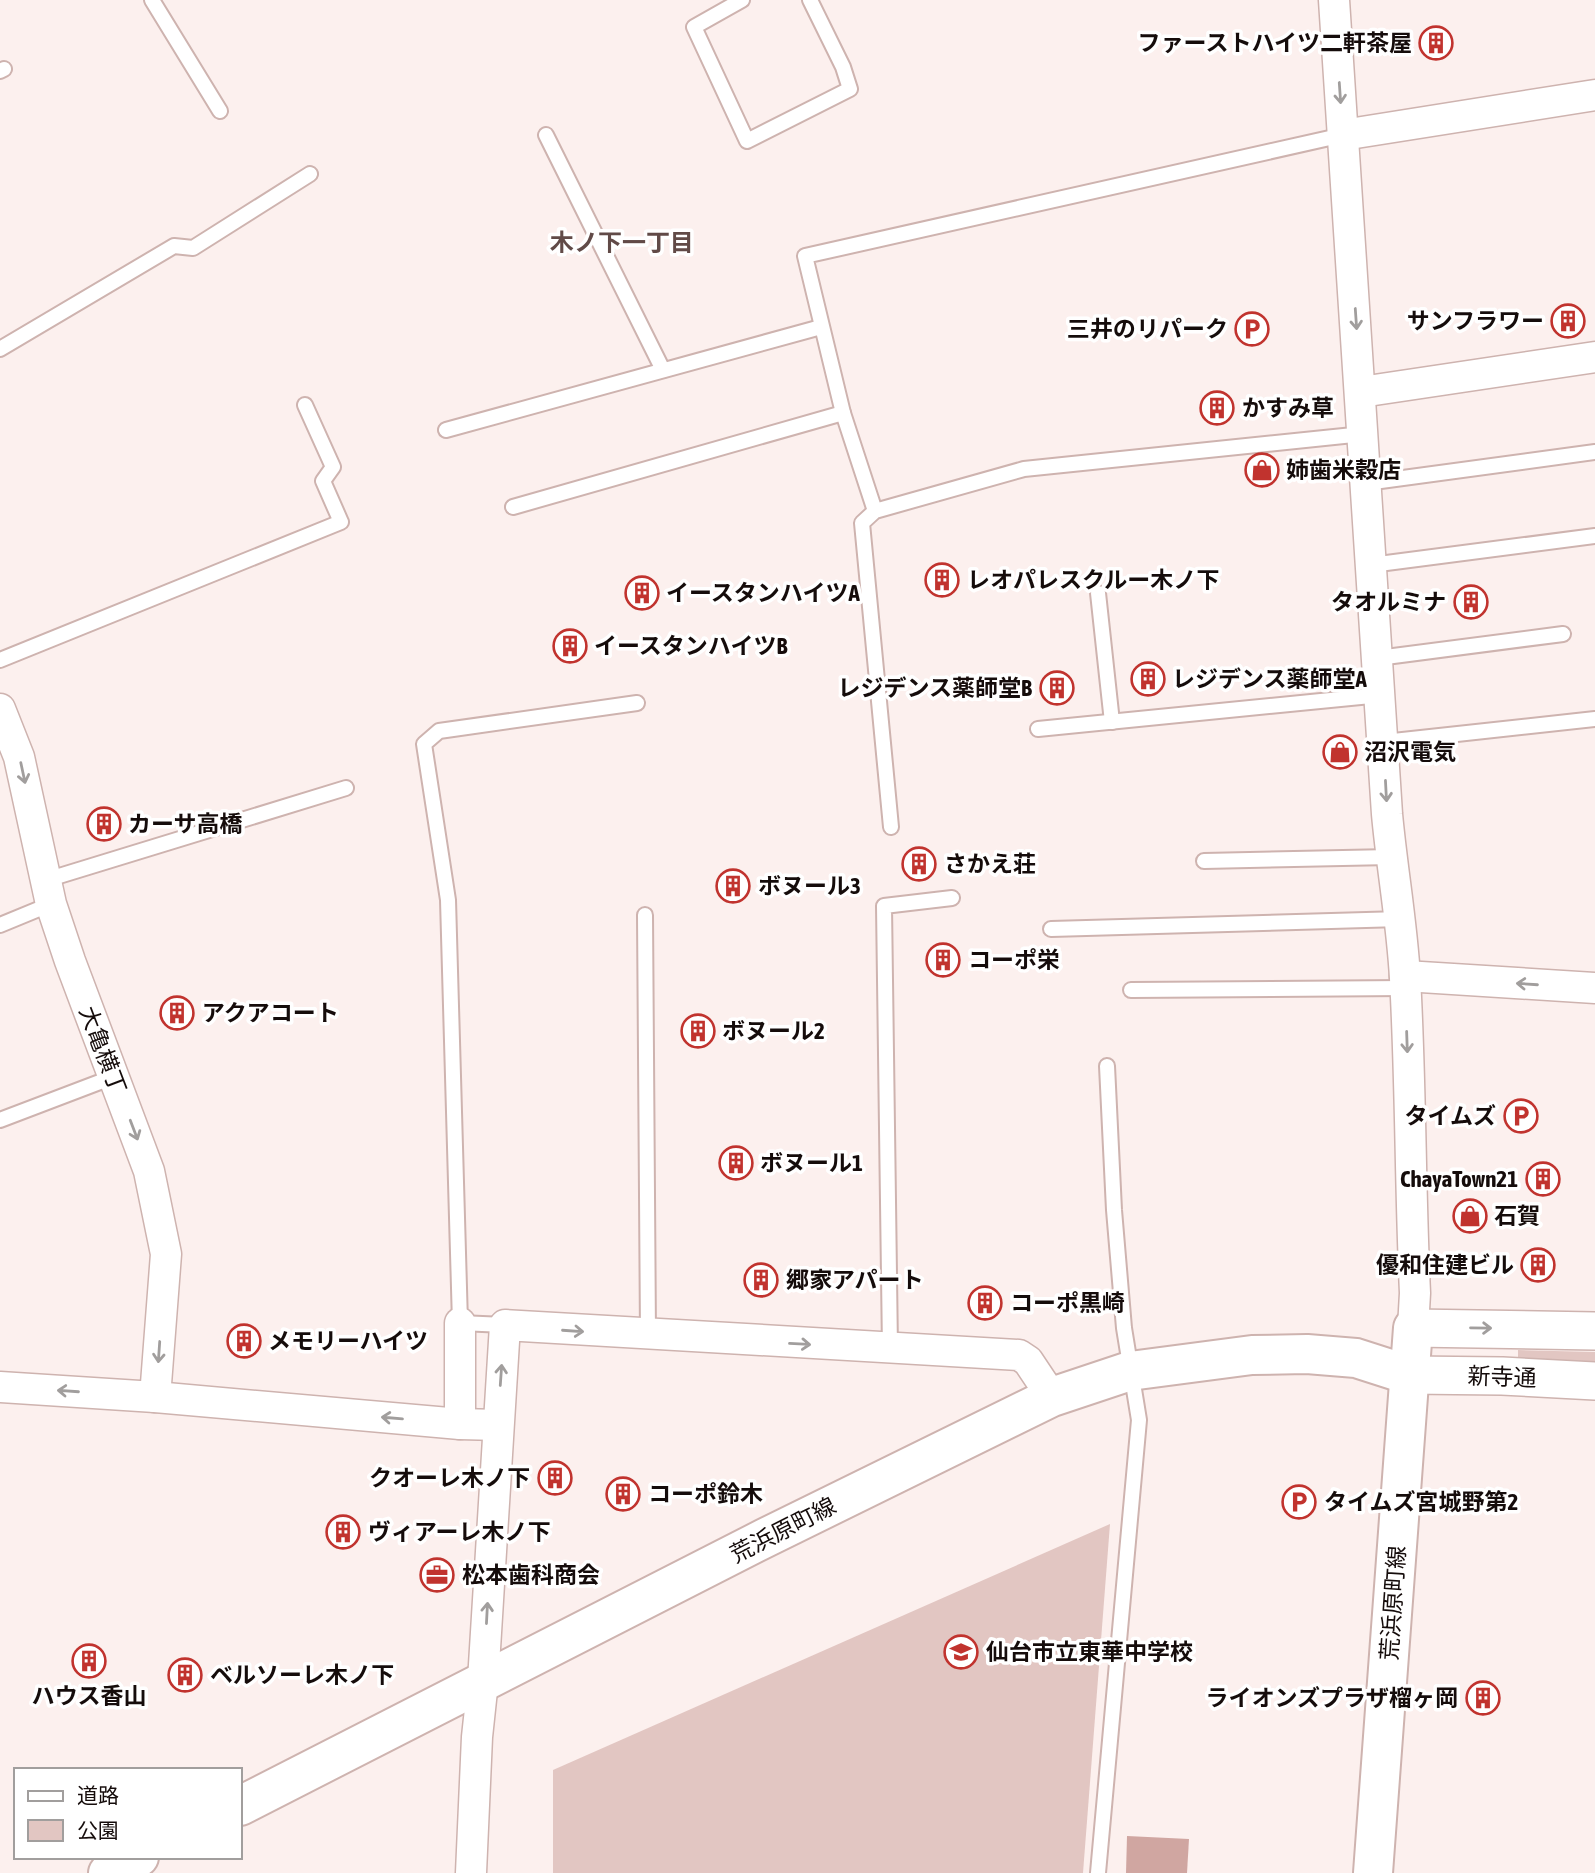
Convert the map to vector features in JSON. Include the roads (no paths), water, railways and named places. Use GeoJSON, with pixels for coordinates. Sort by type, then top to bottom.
{"type":"FeatureCollection","features":[{"type":"Feature","properties":{"kind":"main road"},"geometry":{"type":"LineString","coordinates":[[1356,1358],[1413,1328]]}},
{"type":"Feature","properties":{"kind":"main road","name":"荒浜原町線"},"geometry":{"type":"LineString","coordinates":[[1373,1873],[1413,1328]]}},
{"type":"Feature","properties":{"kind":"main road","name":"荒浜原町線"},"geometry":{"type":"LineString","coordinates":[[242,1805],[1052,1396],[1130,1371],[1252,1355],[1307,1354],[1356,1358],[1409,1375]]}},
{"type":"Feature","properties":{"kind":"main road"},"geometry":{"type":"LineString","coordinates":[[108,1873],[135,1859]]}},
{"type":"Feature","properties":{"kind":"street"},"geometry":{"type":"LineString","coordinates":[[1334,0],[1391,857],[1401,919],[1405,982],[1415,1293],[1413,1328]]}},
{"type":"Feature","properties":{"kind":"street"},"geometry":{"type":"LineString","coordinates":[[1343,135],[1595,95]]}},
{"type":"Feature","properties":{"kind":"street"},"geometry":{"type":"LineString","coordinates":[[1361,392],[1595,356]]}},
{"type":"Feature","properties":{"kind":"street","name":"大亀横丁"},"geometry":{"type":"LineString","coordinates":[[0,709],[19,757],[48,892],[149,1171],[166,1254],[155,1397]]}},
{"type":"Feature","properties":{"kind":"street"},"geometry":{"type":"LineString","coordinates":[[1405,982],[1595,988]]}},
{"type":"Feature","properties":{"kind":"street"},"geometry":{"type":"LineString","coordinates":[[460,1322],[460,1424]]}},
{"type":"Feature","properties":{"kind":"street"},"geometry":{"type":"LineString","coordinates":[[471,1873],[477,1737],[483,1681],[505,1325],[1019,1355],[1028,1361],[1052,1396]]}},
{"type":"Feature","properties":{"kind":"street","name":"新寺通"},"geometry":{"type":"LineString","coordinates":[[1413,1328],[1595,1331]]}},
{"type":"Feature","properties":{"kind":"street","name":"新寺通"},"geometry":{"type":"LineString","coordinates":[[1409,1375],[1595,1381]]}},
{"type":"Feature","properties":{"kind":"street"},"geometry":{"type":"LineString","coordinates":[[0,1387],[498,1425]]}},
{"type":"Feature","properties":{"kind":"lane"},"geometry":{"type":"LineString","coordinates":[[152,0],[220,111]]}},
{"type":"Feature","properties":{"kind":"lane"},"geometry":{"type":"LineString","coordinates":[[741,0],[694,27],[747,141],[850,89],[843,67],[810,0]]}},
{"type":"Feature","properties":{"kind":"lane"},"geometry":{"type":"LineString","coordinates":[[545,135],[663,370]]}},
{"type":"Feature","properties":{"kind":"lane"},"geometry":{"type":"LineString","coordinates":[[875,511],[843,412],[805,256],[1343,135]]}},
{"type":"Feature","properties":{"kind":"lane"},"geometry":{"type":"LineString","coordinates":[[0,349],[174,246],[193,248],[310,174]]}},
{"type":"Feature","properties":{"kind":"lane"},"geometry":{"type":"LineString","coordinates":[[446,430],[821,327]]}},
{"type":"Feature","properties":{"kind":"lane"},"geometry":{"type":"LineString","coordinates":[[0,660],[341,522],[323,481],[333,467],[305,405]]}},
{"type":"Feature","properties":{"kind":"lane"},"geometry":{"type":"LineString","coordinates":[[513,507],[843,412]]}},
{"type":"Feature","properties":{"kind":"lane"},"geometry":{"type":"LineString","coordinates":[[891,827],[862,523],[875,511],[1024,469],[1363,434]]}},
{"type":"Feature","properties":{"kind":"lane"},"geometry":{"type":"LineString","coordinates":[[1366,483],[1595,452]]}},
{"type":"Feature","properties":{"kind":"lane"},"geometry":{"type":"LineString","coordinates":[[1371,565],[1595,536]]}},
{"type":"Feature","properties":{"kind":"lane"},"geometry":{"type":"LineString","coordinates":[[1098,593],[1112,722]]}},
{"type":"Feature","properties":{"kind":"lane"},"geometry":{"type":"LineString","coordinates":[[1378,658],[1563,634]]}},
{"type":"Feature","properties":{"kind":"lane"},"geometry":{"type":"LineString","coordinates":[[1038,729],[1381,695]]}},
{"type":"Feature","properties":{"kind":"lane"},"geometry":{"type":"LineString","coordinates":[[505,1325],[460,1322],[448,900],[424,744],[439,731],[637,703]]}},
{"type":"Feature","properties":{"kind":"lane"},"geometry":{"type":"LineString","coordinates":[[1384,741],[1595,719]]}},
{"type":"Feature","properties":{"kind":"lane"},"geometry":{"type":"LineString","coordinates":[[0,925],[48,892],[346,788]]}},
{"type":"Feature","properties":{"kind":"lane"},"geometry":{"type":"LineString","coordinates":[[1204,861],[1391,857]]}},
{"type":"Feature","properties":{"kind":"lane"},"geometry":{"type":"LineString","coordinates":[[890,1349],[884,906],[952,898]]}},
{"type":"Feature","properties":{"kind":"lane"},"geometry":{"type":"LineString","coordinates":[[645,915],[648,1335]]}},
{"type":"Feature","properties":{"kind":"lane"},"geometry":{"type":"LineString","coordinates":[[1051,929],[1401,919]]}},
{"type":"Feature","properties":{"kind":"lane"},"geometry":{"type":"LineString","coordinates":[[1131,990],[1405,982]]}},
{"type":"Feature","properties":{"kind":"lane"},"geometry":{"type":"LineString","coordinates":[[1098,1873],[1139,1420],[1130,1371],[1114,1210],[1107,1066]]}},
{"type":"Feature","properties":{"kind":"lane"},"geometry":{"type":"LineString","coordinates":[[0,1120],[113,1077]]}},
{"type":"Feature","properties":{"kind":"place","name":"ファーストハイツ二軒茶屋"},"geometry":{"type":"Point","coordinates":[1436,43]}},
{"type":"Feature","properties":{"kind":"place","name":"サンフラワー"},"geometry":{"type":"Point","coordinates":[1568,321]}},
{"type":"Feature","properties":{"kind":"place","name":"三井のリパーク"},"geometry":{"type":"Point","coordinates":[1252,329]}},
{"type":"Feature","properties":{"kind":"place","name":"かすみ草"},"geometry":{"type":"Point","coordinates":[1217,408]}},
{"type":"Feature","properties":{"kind":"place","name":"姉歯米穀店"},"geometry":{"type":"Point","coordinates":[1262,470]}},
{"type":"Feature","properties":{"kind":"place","name":"レオパレスクルー木ノ下"},"geometry":{"type":"Point","coordinates":[942,580]}},
{"type":"Feature","properties":{"kind":"place","name":"イースタンハイツA"},"geometry":{"type":"Point","coordinates":[642,593]}},
{"type":"Feature","properties":{"kind":"place","name":"タオルミナ"},"geometry":{"type":"Point","coordinates":[1471,602]}},
{"type":"Feature","properties":{"kind":"place","name":"イースタンハイツB"},"geometry":{"type":"Point","coordinates":[570,646]}},
{"type":"Feature","properties":{"kind":"place","name":"レジデンス薬師堂A"},"geometry":{"type":"Point","coordinates":[1148,679]}},
{"type":"Feature","properties":{"kind":"place","name":"レジデンス薬師堂B"},"geometry":{"type":"Point","coordinates":[1057,688]}},
{"type":"Feature","properties":{"kind":"place","name":"沼沢電気"},"geometry":{"type":"Point","coordinates":[1340,752]}},
{"type":"Feature","properties":{"kind":"place","name":"カーサ高橋"},"geometry":{"type":"Point","coordinates":[104,824]}},
{"type":"Feature","properties":{"kind":"place","name":"さかえ荘"},"geometry":{"type":"Point","coordinates":[919,864]}},
{"type":"Feature","properties":{"kind":"place","name":"ボヌール3"},"geometry":{"type":"Point","coordinates":[733,886]}},
{"type":"Feature","properties":{"kind":"place","name":"コーポ栄"},"geometry":{"type":"Point","coordinates":[943,960]}},
{"type":"Feature","properties":{"kind":"place","name":"アクアコート"},"geometry":{"type":"Point","coordinates":[177,1013]}},
{"type":"Feature","properties":{"kind":"place","name":"ボヌール2"},"geometry":{"type":"Point","coordinates":[698,1031]}},
{"type":"Feature","properties":{"kind":"place","name":"タイムズ"},"geometry":{"type":"Point","coordinates":[1521,1116]}},
{"type":"Feature","properties":{"kind":"place","name":"ボヌール1"},"geometry":{"type":"Point","coordinates":[736,1163]}},
{"type":"Feature","properties":{"kind":"place","name":"ChayaTown21"},"geometry":{"type":"Point","coordinates":[1543,1179]}},
{"type":"Feature","properties":{"kind":"place","name":"石賀"},"geometry":{"type":"Point","coordinates":[1470,1216]}},
{"type":"Feature","properties":{"kind":"place","name":"優和住建ビル"},"geometry":{"type":"Point","coordinates":[1538,1265]}},
{"type":"Feature","properties":{"kind":"place","name":"郷家アパート"},"geometry":{"type":"Point","coordinates":[761,1280]}},
{"type":"Feature","properties":{"kind":"place","name":"コーポ黒崎"},"geometry":{"type":"Point","coordinates":[985,1303]}},
{"type":"Feature","properties":{"kind":"place","name":"メモリーハイツ"},"geometry":{"type":"Point","coordinates":[244,1341]}},
{"type":"Feature","properties":{"kind":"place","name":"クオーレ木ノ下"},"geometry":{"type":"Point","coordinates":[555,1478]}},
{"type":"Feature","properties":{"kind":"place","name":"コーポ鈴木"},"geometry":{"type":"Point","coordinates":[623,1494]}},
{"type":"Feature","properties":{"kind":"place","name":"タイムズ宮城野第2"},"geometry":{"type":"Point","coordinates":[1299,1502]}},
{"type":"Feature","properties":{"kind":"place","name":"ヴィアーレ木ノ下"},"geometry":{"type":"Point","coordinates":[343,1532]}},
{"type":"Feature","properties":{"kind":"place","name":"松本歯科商会"},"geometry":{"type":"Point","coordinates":[437,1575]}},
{"type":"Feature","properties":{"kind":"place","name":"仙台市立東華中学校"},"geometry":{"type":"Point","coordinates":[961,1652]}},
{"type":"Feature","properties":{"kind":"place","name":"ハウス香山"},"geometry":{"type":"Point","coordinates":[89,1661]}},
{"type":"Feature","properties":{"kind":"place","name":"ベルソーレ木ノ下"},"geometry":{"type":"Point","coordinates":[185,1675]}},
{"type":"Feature","properties":{"kind":"place","name":"ライオンズプラザ榴ヶ岡"},"geometry":{"type":"Point","coordinates":[1483,1698]}},
{"type":"Feature","properties":{"kind":"district","name":"木ノ下一丁目"},"geometry":{"type":"Point","coordinates":[622,243]}}]}
